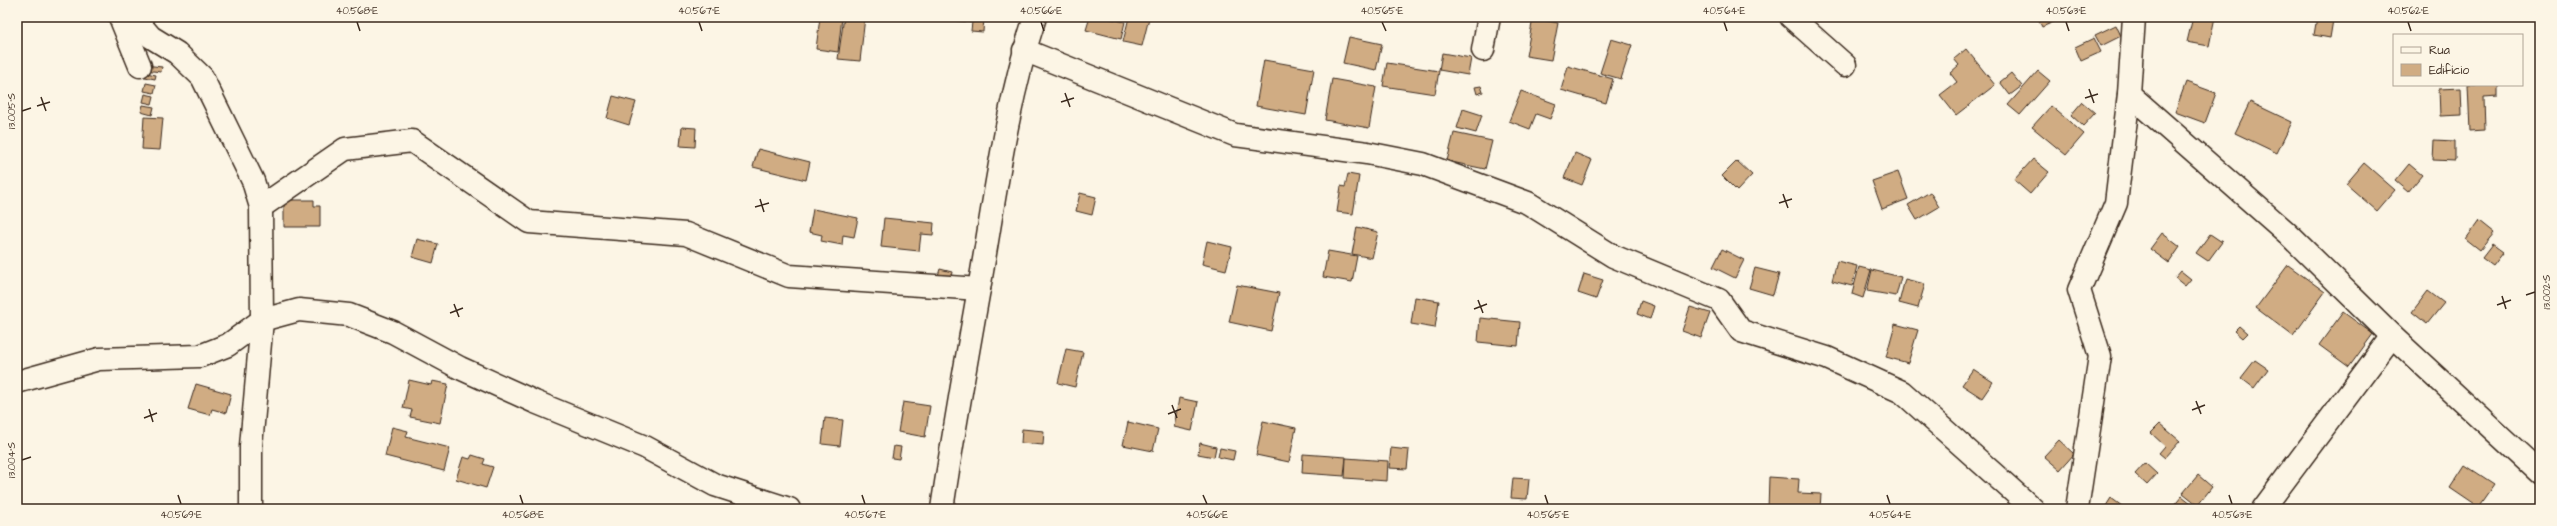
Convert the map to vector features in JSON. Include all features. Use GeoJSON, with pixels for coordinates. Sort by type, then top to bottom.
{"type":"FeatureCollection","features":[{"type":"Feature","properties":{"kind":"street"},"geometry":{"type":"LineString","coordinates":[[120,17],[140,66]]}},
{"type":"Feature","properties":{"kind":"street"},"geometry":{"type":"LineString","coordinates":[[134,17],[151,37],[177,53],[202,77],[253,181],[261,207],[262,320],[251,446],[251,509]]}},
{"type":"Feature","properties":{"kind":"street"},"geometry":{"type":"LineString","coordinates":[[942,509],[958,400],[979,289],[1002,142],[1024,50],[1035,17]]}},
{"type":"Feature","properties":{"kind":"street"},"geometry":{"type":"LineString","coordinates":[[1483,50],[1489,17]]}},
{"type":"Feature","properties":{"kind":"street"},"geometry":{"type":"LineString","coordinates":[[1791,17],[1845,65]]}},
{"type":"Feature","properties":{"kind":"street"},"geometry":{"type":"LineString","coordinates":[[2077,509],[2100,356],[2079,290],[2116,203],[2128,94],[2134,17]]}},
{"type":"Feature","properties":{"kind":"street"},"geometry":{"type":"LineString","coordinates":[[1024,50],[1236,135],[1367,153],[1423,164],[1528,203],[1613,256],[1719,300],[1741,331],[1827,358],[1902,392],[2033,509]]}},
{"type":"Feature","properties":{"kind":"street"},"geometry":{"type":"LineString","coordinates":[[2128,94],[2286,232],[2392,336],[2540,473]]}},
{"type":"Feature","properties":{"kind":"street"},"geometry":{"type":"LineString","coordinates":[[261,207],[345,150],[412,141],[529,222],[686,234],[789,276],[979,289]]}},
{"type":"Feature","properties":{"kind":"street"},"geometry":{"type":"LineString","coordinates":[[17,382],[99,359],[200,356],[228,344],[262,320],[299,310],[349,315],[393,332],[460,368],[534,402],[645,447],[715,485],[789,509]]}},
{"type":"Feature","properties":{"kind":"street"},"geometry":{"type":"LineString","coordinates":[[2263,509],[2392,336]]}},
{"type":"Feature","properties":{"kind":"building"},"geometry":{"type":"Polygon","coordinates":[[[820,17],[842,17],[838,52],[816,49],[820,17]]]}},
{"type":"Feature","properties":{"kind":"building"},"geometry":{"type":"Polygon","coordinates":[[[844,17],[865,17],[860,61],[838,59],[844,17]]]}},
{"type":"Feature","properties":{"kind":"building"},"geometry":{"type":"Polygon","coordinates":[[[940,17],[984,17],[983,32],[971,31],[972,22],[939,19],[940,17]]]}},
{"type":"Feature","properties":{"kind":"building"},"geometry":{"type":"Polygon","coordinates":[[[1090,17],[1103,17],[1125,22],[1121,39],[1086,30],[1090,17]]]}},
{"type":"Feature","properties":{"kind":"building"},"geometry":{"type":"Polygon","coordinates":[[[1129,17],[1149,18],[1142,46],[1123,42],[1129,17]]]}},
{"type":"Feature","properties":{"kind":"building"},"geometry":{"type":"Polygon","coordinates":[[[2037,17],[2057,17],[2058,20],[2042,27],[2037,17]]]}},
{"type":"Feature","properties":{"kind":"building"},"geometry":{"type":"Polygon","coordinates":[[[2193,17],[2215,17],[2209,46],[2187,42],[2193,17]]]}},
{"type":"Feature","properties":{"kind":"building"},"geometry":{"type":"Polygon","coordinates":[[[2317,17],[2333,20],[2330,38],[2314,35],[2317,17]]]}},
{"type":"Feature","properties":{"kind":"building"},"geometry":{"type":"Polygon","coordinates":[[[1533,18],[1558,23],[1551,60],[1526,56],[1533,18]]]}},
{"type":"Feature","properties":{"kind":"building"},"geometry":{"type":"Polygon","coordinates":[[[2116,25],[2121,36],[2101,46],[2095,35],[2116,25]]]}},
{"type":"Feature","properties":{"kind":"building"},"geometry":{"type":"Polygon","coordinates":[[[1349,37],[1382,44],[1376,70],[1343,63],[1349,37]]]}},
{"type":"Feature","properties":{"kind":"building"},"geometry":{"type":"Polygon","coordinates":[[[2094,38],[2101,52],[2081,61],[2075,47],[2094,38]]]}},
{"type":"Feature","properties":{"kind":"building"},"geometry":{"type":"Polygon","coordinates":[[[1611,39],[1632,45],[1621,79],[1600,73],[1611,39]]]}},
{"type":"Feature","properties":{"kind":"building"},"geometry":{"type":"Polygon","coordinates":[[[1966,49],[1995,85],[1956,115],[1940,95],[1957,82],[1950,73],[1959,65],[1954,59],[1966,49]]]}},
{"type":"Feature","properties":{"kind":"building"},"geometry":{"type":"Polygon","coordinates":[[[1442,53],[1471,58],[1468,75],[1439,70],[1442,53]]]}},
{"type":"Feature","properties":{"kind":"building"},"geometry":{"type":"Polygon","coordinates":[[[1264,60],[1314,69],[1306,115],[1256,106],[1264,60]]]}},
{"type":"Feature","properties":{"kind":"building"},"geometry":{"type":"Polygon","coordinates":[[[1387,63],[1439,71],[1435,94],[1383,86],[1387,63]]]}},
{"type":"Feature","properties":{"kind":"building"},"geometry":{"type":"Polygon","coordinates":[[[145,65],[162,67],[161,72],[145,70],[145,65]]]}},
{"type":"Feature","properties":{"kind":"building"},"geometry":{"type":"Polygon","coordinates":[[[1568,66],[1613,79],[1606,103],[1561,90],[1568,66]]]}},
{"type":"Feature","properties":{"kind":"building"},"geometry":{"type":"Polygon","coordinates":[[[2038,71],[2050,81],[2020,115],[2008,105],[2038,71]]]}},
{"type":"Feature","properties":{"kind":"building"},"geometry":{"type":"Polygon","coordinates":[[[146,73],[156,75],[155,79],[145,77],[146,73]]]}},
{"type":"Feature","properties":{"kind":"building"},"geometry":{"type":"Polygon","coordinates":[[[2011,73],[2022,86],[2010,95],[2000,82],[2011,73]]]}},
{"type":"Feature","properties":{"kind":"building"},"geometry":{"type":"Polygon","coordinates":[[[1332,79],[1376,87],[1369,128],[1325,120],[1332,79]]]}},
{"type":"Feature","properties":{"kind":"building"},"geometry":{"type":"Polygon","coordinates":[[[2186,82],[2216,93],[2205,123],[2175,112],[2186,82]]]}},
{"type":"Feature","properties":{"kind":"building"},"geometry":{"type":"Polygon","coordinates":[[[146,83],[156,85],[154,93],[144,91],[146,83]]]}},
{"type":"Feature","properties":{"kind":"building"},"geometry":{"type":"Polygon","coordinates":[[[1481,86],[1483,92],[1477,94],[1475,87],[1481,86]]]}},
{"type":"Feature","properties":{"kind":"building"},"geometry":{"type":"Polygon","coordinates":[[[2468,86],[2498,86],[2498,96],[2484,97],[2485,130],[2470,131],[2468,86]]]}},
{"type":"Feature","properties":{"kind":"building"},"geometry":{"type":"Polygon","coordinates":[[[2461,88],[2462,115],[2440,116],[2439,89],[2461,88]]]}},
{"type":"Feature","properties":{"kind":"building"},"geometry":{"type":"Polygon","coordinates":[[[1521,91],[1556,104],[1550,119],[1536,114],[1530,129],[1509,121],[1521,91]]]}},
{"type":"Feature","properties":{"kind":"building"},"geometry":{"type":"Polygon","coordinates":[[[145,94],[154,96],[152,104],[143,102],[145,94]]]}},
{"type":"Feature","properties":{"kind":"building"},"geometry":{"type":"Polygon","coordinates":[[[613,96],[636,102],[629,125],[607,118],[613,96]]]}},
{"type":"Feature","properties":{"kind":"building"},"geometry":{"type":"Polygon","coordinates":[[[2082,102],[2095,113],[2083,126],[2071,115],[2082,102]]]}},
{"type":"Feature","properties":{"kind":"building"},"geometry":{"type":"Polygon","coordinates":[[[2250,102],[2292,122],[2277,153],[2235,133],[2250,102]]]}},
{"type":"Feature","properties":{"kind":"building"},"geometry":{"type":"Polygon","coordinates":[[[143,105],[154,107],[152,115],[141,112],[143,105]]]}},
{"type":"Feature","properties":{"kind":"building"},"geometry":{"type":"Polygon","coordinates":[[[2051,106],[2084,134],[2066,155],[2032,127],[2051,106]]]}},
{"type":"Feature","properties":{"kind":"building"},"geometry":{"type":"Polygon","coordinates":[[[1463,109],[1482,115],[1476,133],[1457,128],[1463,109]]]}},
{"type":"Feature","properties":{"kind":"building"},"geometry":{"type":"Polygon","coordinates":[[[144,117],[163,118],[160,150],[142,149],[144,117]]]}},
{"type":"Feature","properties":{"kind":"building"},"geometry":{"type":"Polygon","coordinates":[[[682,127],[696,128],[695,147],[680,146],[682,127]]]}},
{"type":"Feature","properties":{"kind":"building"},"geometry":{"type":"Polygon","coordinates":[[[1454,133],[1492,141],[1485,169],[1447,161],[1454,133]]]}},
{"type":"Feature","properties":{"kind":"building"},"geometry":{"type":"Polygon","coordinates":[[[2434,140],[2455,141],[2455,161],[2433,160],[2434,140]]]}},
{"type":"Feature","properties":{"kind":"building"},"geometry":{"type":"Polygon","coordinates":[[[758,149],[810,162],[806,180],[753,167],[758,149]]]}},
{"type":"Feature","properties":{"kind":"building"},"geometry":{"type":"Polygon","coordinates":[[[1575,153],[1592,160],[1582,185],[1564,178],[1575,153]]]}},
{"type":"Feature","properties":{"kind":"building"},"geometry":{"type":"Polygon","coordinates":[[[2033,159],[2049,172],[2030,194],[2014,180],[2033,159]]]}},
{"type":"Feature","properties":{"kind":"building"},"geometry":{"type":"Polygon","coordinates":[[[1737,161],[1752,175],[1737,191],[1722,176],[1737,161]]]}},
{"type":"Feature","properties":{"kind":"building"},"geometry":{"type":"Polygon","coordinates":[[[2364,163],[2395,190],[2377,211],[2346,184],[2364,163]]]}},
{"type":"Feature","properties":{"kind":"building"},"geometry":{"type":"Polygon","coordinates":[[[2409,164],[2422,175],[2408,192],[2395,181],[2409,164]]]}},
{"type":"Feature","properties":{"kind":"building"},"geometry":{"type":"Polygon","coordinates":[[[1898,172],[1908,199],[1882,209],[1872,181],[1898,172]]]}},
{"type":"Feature","properties":{"kind":"building"},"geometry":{"type":"Polygon","coordinates":[[[1348,174],[1359,176],[1353,214],[1337,212],[1341,186],[1345,187],[1348,174]]]}},
{"type":"Feature","properties":{"kind":"building"},"geometry":{"type":"Polygon","coordinates":[[[1930,192],[1939,207],[1917,220],[1908,205],[1930,192]]]}},
{"type":"Feature","properties":{"kind":"building"},"geometry":{"type":"Polygon","coordinates":[[[1080,193],[1096,197],[1092,215],[1076,211],[1080,193]]]}},
{"type":"Feature","properties":{"kind":"building"},"geometry":{"type":"Polygon","coordinates":[[[284,200],[314,200],[314,206],[320,206],[320,227],[284,227],[284,200]]]}},
{"type":"Feature","properties":{"kind":"building"},"geometry":{"type":"Polygon","coordinates":[[[813,209],[858,218],[854,237],[843,235],[842,245],[821,241],[822,235],[809,232],[813,209]]]}},
{"type":"Feature","properties":{"kind":"building"},"geometry":{"type":"Polygon","coordinates":[[[884,218],[934,223],[933,235],[921,234],[919,251],[881,247],[884,218]]]}},
{"type":"Feature","properties":{"kind":"building"},"geometry":{"type":"Polygon","coordinates":[[[2479,221],[2494,233],[2480,250],[2466,239],[2479,221]]]}},
{"type":"Feature","properties":{"kind":"building"},"geometry":{"type":"Polygon","coordinates":[[[1357,227],[1378,232],[1372,258],[1352,254],[1357,227]]]}},
{"type":"Feature","properties":{"kind":"building"},"geometry":{"type":"Polygon","coordinates":[[[2162,233],[2180,247],[2169,263],[2150,249],[2162,233]]]}},
{"type":"Feature","properties":{"kind":"building"},"geometry":{"type":"Polygon","coordinates":[[[2210,234],[2222,242],[2208,261],[2196,253],[2210,234]]]}},
{"type":"Feature","properties":{"kind":"building"},"geometry":{"type":"Polygon","coordinates":[[[417,239],[438,244],[433,263],[412,257],[417,239]]]}},
{"type":"Feature","properties":{"kind":"building"},"geometry":{"type":"Polygon","coordinates":[[[1207,241],[1232,247],[1226,270],[1202,264],[1207,241]]]}},
{"type":"Feature","properties":{"kind":"building"},"geometry":{"type":"Polygon","coordinates":[[[2492,245],[2503,253],[2493,266],[2482,258],[2492,245]]]}},
{"type":"Feature","properties":{"kind":"building"},"geometry":{"type":"Polygon","coordinates":[[[1722,249],[1744,260],[1735,278],[1713,267],[1722,249]]]}},
{"type":"Feature","properties":{"kind":"building"},"geometry":{"type":"Polygon","coordinates":[[[1328,251],[1357,256],[1352,282],[1323,277],[1328,251]]]}},
{"type":"Feature","properties":{"kind":"building"},"geometry":{"type":"Polygon","coordinates":[[[1837,261],[1857,266],[1852,286],[1832,281],[1837,261]]]}},
{"type":"Feature","properties":{"kind":"building"},"geometry":{"type":"Polygon","coordinates":[[[2288,265],[2325,292],[2293,336],[2256,308],[2288,265]]]}},
{"type":"Feature","properties":{"kind":"building"},"geometry":{"type":"Polygon","coordinates":[[[1859,267],[1871,270],[1863,298],[1852,294],[1859,267]]]}},
{"type":"Feature","properties":{"kind":"building"},"geometry":{"type":"Polygon","coordinates":[[[1755,268],[1779,274],[1773,295],[1749,288],[1755,268]]]}},
{"type":"Feature","properties":{"kind":"building"},"geometry":{"type":"Polygon","coordinates":[[[940,269],[952,272],[949,285],[936,282],[940,269]]]}},
{"type":"Feature","properties":{"kind":"building"},"geometry":{"type":"Polygon","coordinates":[[[1872,270],[1901,277],[1896,296],[1867,291],[1872,270]]]}},
{"type":"Feature","properties":{"kind":"building"},"geometry":{"type":"Polygon","coordinates":[[[2181,271],[2191,279],[2185,286],[2175,278],[2181,271]]]}},
{"type":"Feature","properties":{"kind":"building"},"geometry":{"type":"Polygon","coordinates":[[[1584,274],[1603,280],[1596,299],[1578,293],[1584,274]]]}},
{"type":"Feature","properties":{"kind":"building"},"geometry":{"type":"Polygon","coordinates":[[[1905,279],[1925,284],[1918,308],[1899,303],[1905,279]]]}},
{"type":"Feature","properties":{"kind":"building"},"geometry":{"type":"Polygon","coordinates":[[[1237,285],[1279,293],[1271,331],[1229,322],[1237,285]]]}},
{"type":"Feature","properties":{"kind":"building"},"geometry":{"type":"Polygon","coordinates":[[[2428,291],[2444,303],[2427,324],[2412,312],[2428,291]]]}},
{"type":"Feature","properties":{"kind":"building"},"geometry":{"type":"Polygon","coordinates":[[[1415,297],[1439,301],[1435,328],[1411,324],[1415,297]]]}},
{"type":"Feature","properties":{"kind":"building"},"geometry":{"type":"Polygon","coordinates":[[[1641,301],[1654,306],[1650,319],[1637,314],[1641,301]]]}},
{"type":"Feature","properties":{"kind":"building"},"geometry":{"type":"Polygon","coordinates":[[[1690,307],[1710,313],[1701,338],[1682,331],[1690,307]]]}},
{"type":"Feature","properties":{"kind":"building"},"geometry":{"type":"Polygon","coordinates":[[[2343,312],[2373,334],[2349,367],[2319,345],[2343,312]]]}},
{"type":"Feature","properties":{"kind":"building"},"geometry":{"type":"Polygon","coordinates":[[[1480,318],[1520,322],[1518,346],[1478,342],[1480,318]]]}},
{"type":"Feature","properties":{"kind":"building"},"geometry":{"type":"Polygon","coordinates":[[[1895,324],[1918,330],[1908,363],[1886,357],[1895,324]]]}},
{"type":"Feature","properties":{"kind":"building"},"geometry":{"type":"Polygon","coordinates":[[[2239,326],[2247,333],[2242,338],[2234,331],[2239,326]]]}},
{"type":"Feature","properties":{"kind":"building"},"geometry":{"type":"Polygon","coordinates":[[[1066,349],[1083,352],[1075,387],[1058,383],[1066,349]]]}},
{"type":"Feature","properties":{"kind":"building"},"geometry":{"type":"Polygon","coordinates":[[[2255,360],[2268,369],[2254,388],[2241,378],[2255,360]]]}},
{"type":"Feature","properties":{"kind":"building"},"geometry":{"type":"Polygon","coordinates":[[[1973,369],[1993,382],[1982,398],[1962,385],[1973,369]]]}},
{"type":"Feature","properties":{"kind":"building"},"geometry":{"type":"Polygon","coordinates":[[[409,380],[431,385],[432,381],[448,384],[440,423],[410,417],[412,410],[403,408],[409,380]]]}},
{"type":"Feature","properties":{"kind":"building"},"geometry":{"type":"Polygon","coordinates":[[[196,384],[231,394],[226,413],[212,409],[210,415],[188,409],[196,384]]]}},
{"type":"Feature","properties":{"kind":"building"},"geometry":{"type":"Polygon","coordinates":[[[1179,398],[1198,402],[1192,431],[1174,427],[1179,398]]]}},
{"type":"Feature","properties":{"kind":"building"},"geometry":{"type":"Polygon","coordinates":[[[903,402],[930,406],[925,437],[898,432],[903,402]]]}},
{"type":"Feature","properties":{"kind":"building"},"geometry":{"type":"Polygon","coordinates":[[[825,418],[843,420],[840,446],[822,444],[825,418]]]}},
{"type":"Feature","properties":{"kind":"building"},"geometry":{"type":"Polygon","coordinates":[[[1263,421],[1296,428],[1289,462],[1256,455],[1263,421]]]}},
{"type":"Feature","properties":{"kind":"building"},"geometry":{"type":"Polygon","coordinates":[[[1128,422],[1158,429],[1153,451],[1123,445],[1128,422]]]}},
{"type":"Feature","properties":{"kind":"building"},"geometry":{"type":"Polygon","coordinates":[[[2160,424],[2180,441],[2165,458],[2159,453],[2165,446],[2151,433],[2160,424]]]}},
{"type":"Feature","properties":{"kind":"building"},"geometry":{"type":"Polygon","coordinates":[[[392,427],[408,431],[406,437],[450,448],[444,471],[385,456],[392,427]]]}},
{"type":"Feature","properties":{"kind":"building"},"geometry":{"type":"Polygon","coordinates":[[[1022,429],[1044,431],[1043,445],[1021,443],[1022,429]]]}},
{"type":"Feature","properties":{"kind":"building"},"geometry":{"type":"Polygon","coordinates":[[[2059,440],[2074,454],[2060,470],[2044,456],[2059,440]]]}},
{"type":"Feature","properties":{"kind":"building"},"geometry":{"type":"Polygon","coordinates":[[[1200,443],[1216,447],[1214,457],[1198,454],[1200,443]]]}},
{"type":"Feature","properties":{"kind":"building"},"geometry":{"type":"Polygon","coordinates":[[[894,446],[901,447],[899,459],[892,458],[894,446]]]}},
{"type":"Feature","properties":{"kind":"building"},"geometry":{"type":"Polygon","coordinates":[[[1220,448],[1235,451],[1233,460],[1218,457],[1220,448]]]}},
{"type":"Feature","properties":{"kind":"building"},"geometry":{"type":"Polygon","coordinates":[[[1391,448],[1409,450],[1407,469],[1389,468],[1391,448]]]}},
{"type":"Feature","properties":{"kind":"building"},"geometry":{"type":"Polygon","coordinates":[[[1303,454],[1346,457],[1344,476],[1302,473],[1303,454]]]}},
{"type":"Feature","properties":{"kind":"building"},"geometry":{"type":"Polygon","coordinates":[[[472,455],[485,459],[483,464],[493,467],[486,488],[456,479],[463,457],[470,459],[472,455]]]}},
{"type":"Feature","properties":{"kind":"building"},"geometry":{"type":"Polygon","coordinates":[[[1346,458],[1388,461],[1387,481],[1345,478],[1346,458]]]}},
{"type":"Feature","properties":{"kind":"building"},"geometry":{"type":"Polygon","coordinates":[[[2145,463],[2157,474],[2147,485],[2135,474],[2145,463]]]}},
{"type":"Feature","properties":{"kind":"building"},"geometry":{"type":"Polygon","coordinates":[[[2465,465],[2494,484],[2478,507],[2450,488],[2465,465]]]}},
{"type":"Feature","properties":{"kind":"building"},"geometry":{"type":"Polygon","coordinates":[[[2198,475],[2212,487],[2198,505],[2183,493],[2198,475]]]}},
{"type":"Feature","properties":{"kind":"building"},"geometry":{"type":"Polygon","coordinates":[[[1769,477],[1799,479],[1798,493],[1821,494],[1820,509],[1768,509],[1769,477]]]}},
{"type":"Feature","properties":{"kind":"building"},"geometry":{"type":"Polygon","coordinates":[[[1513,478],[1529,479],[1527,499],[1511,498],[1513,478]]]}},
{"type":"Feature","properties":{"kind":"building"},"geometry":{"type":"Polygon","coordinates":[[[2182,496],[2196,507],[2195,509],[2172,508],[2182,496]]]}},
{"type":"Feature","properties":{"kind":"building"},"geometry":{"type":"Polygon","coordinates":[[[2111,498],[2126,509],[2104,509],[2111,498]]]}},
{"type":"Feature","properties":{"kind":"building"},"geometry":{"type":"Polygon","coordinates":[[[1490,506],[1515,508],[1515,509],[1490,509],[1490,506]]]}}]}
